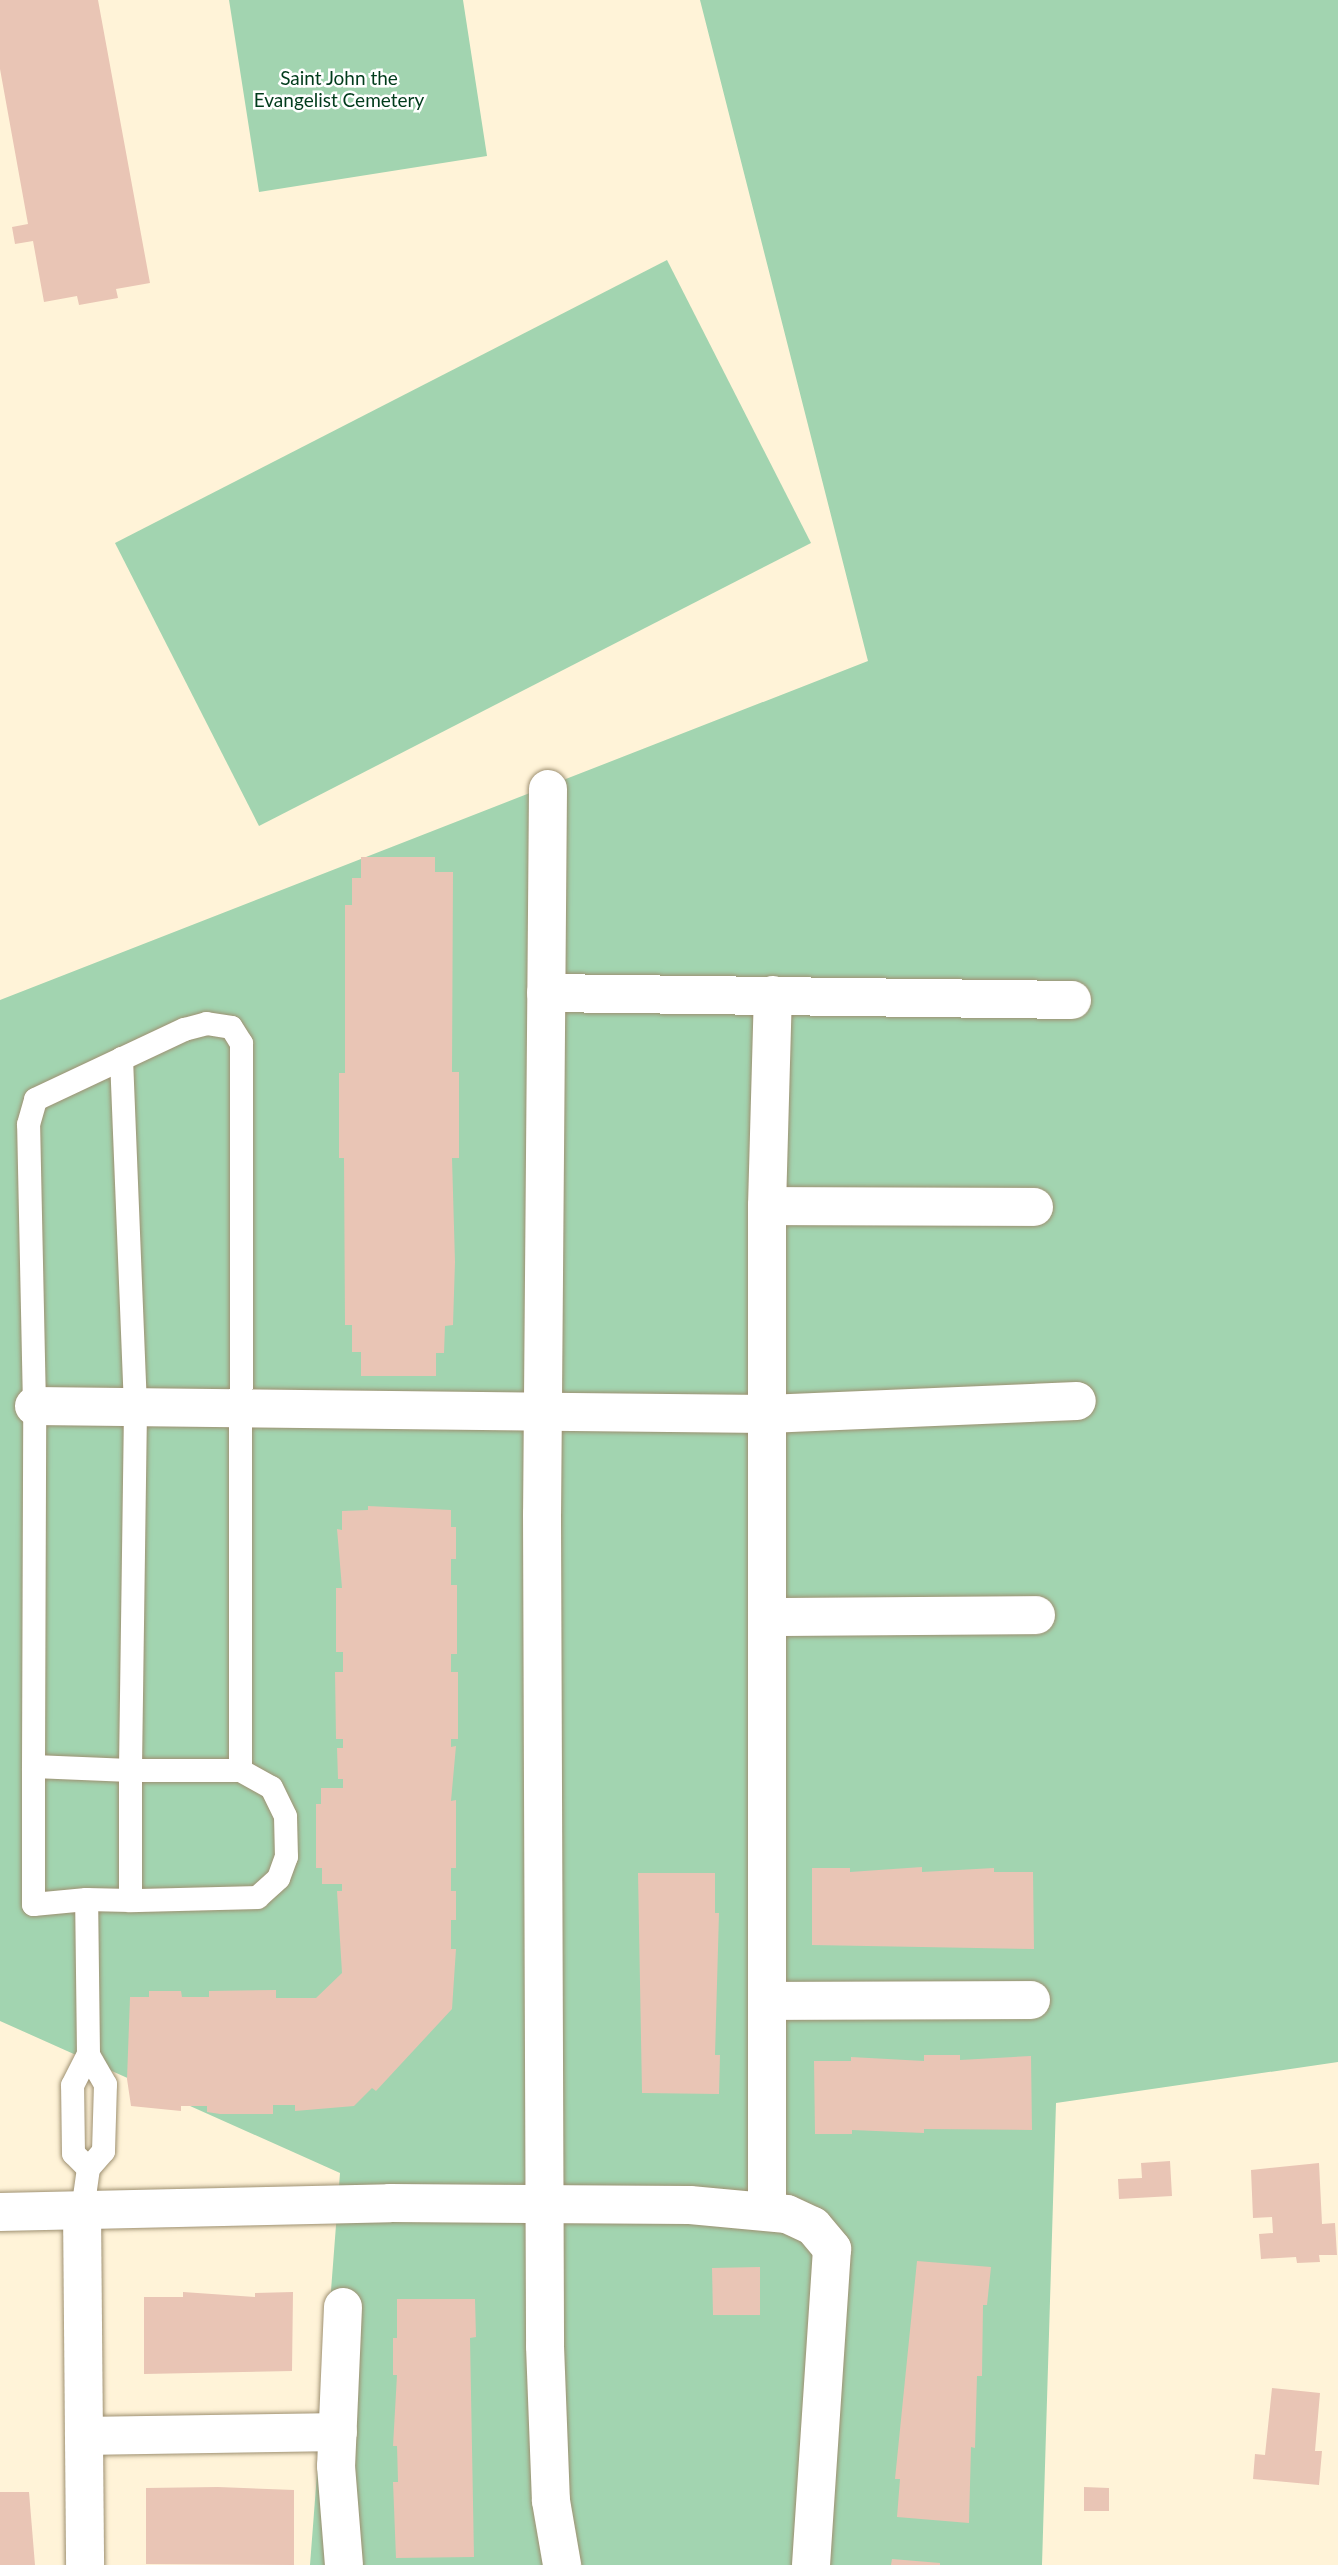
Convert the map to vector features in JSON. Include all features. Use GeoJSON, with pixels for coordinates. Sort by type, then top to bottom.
{"type":"FeatureCollection","features":[{"type":"Feature","properties":{"kind":"street"},"geometry":{"type":"LineString","coordinates":[[548,789],[543,1411],[546,2204],[551,2501],[562,2565]]}},
{"type":"Feature","properties":{"kind":"street"},"geometry":{"type":"LineString","coordinates":[[546,993],[1072,1000]]}},
{"type":"Feature","properties":{"kind":"street"},"geometry":{"type":"LineString","coordinates":[[767,2209],[767,1206],[773,995]]}},
{"type":"Feature","properties":{"kind":"street"},"geometry":{"type":"LineString","coordinates":[[767,1206],[1034,1208]]}},
{"type":"Feature","properties":{"kind":"street"},"geometry":{"type":"LineString","coordinates":[[34,1406],[767,1414],[1077,1401]]}},
{"type":"Feature","properties":{"kind":"street"},"geometry":{"type":"LineString","coordinates":[[767,1617],[1035,1615]]}},
{"type":"Feature","properties":{"kind":"street"},"geometry":{"type":"LineString","coordinates":[[767,2001],[1031,2000]]}},
{"type":"Feature","properties":{"kind":"street"},"geometry":{"type":"LineString","coordinates":[[0,2212],[546,2204],[767,2209],[813,2225],[832,2249],[811,2565]]}},
{"type":"Feature","properties":{"kind":"street"},"geometry":{"type":"LineString","coordinates":[[82,2210],[85,2565]]}},
{"type":"Feature","properties":{"kind":"street"},"geometry":{"type":"LineString","coordinates":[[343,2308],[338,2432],[344,2565]]}},
{"type":"Feature","properties":{"kind":"street"},"geometry":{"type":"LineString","coordinates":[[84,2436],[338,2432]]}},
{"type":"Feature","properties":{"kind":"lane"},"geometry":{"type":"LineString","coordinates":[[33,1766],[130,1770],[240,1770],[271,1787],[285,1816],[286,1856],[278,1878],[257,1897],[86,1899],[33,1904],[33,1766],[34,1406],[28,1124],[35,1099],[121,1058],[206,1023],[231,1027],[241,1043],[240,1770]]}},
{"type":"Feature","properties":{"kind":"lane"},"geometry":{"type":"LineString","coordinates":[[121,1058],[135,1409],[130,1900]]}},
{"type":"Feature","properties":{"kind":"lane"},"geometry":{"type":"LineString","coordinates":[[86,1899],[88,2054],[72,2085],[73,2153],[88,2168]]}},
{"type":"Feature","properties":{"kind":"lane"},"geometry":{"type":"LineString","coordinates":[[82,2210],[88,2168],[103,2151],[105,2084],[88,2054]]}},
{"type":"Feature","properties":{"kind":"green space","name":"Saint John the Evangelist Cemetery"},"geometry":{"type":"Polygon","coordinates":[[[229,0],[463,0],[487,156],[259,192],[229,0]]]}},
{"type":"Feature","properties":{"kind":"green space"},"geometry":{"type":"Polygon","coordinates":[[[700,0],[1338,0],[1338,2062],[1056,2103],[1042,2565],[310,2565],[340,2173],[0,2021],[0,1000],[868,661],[700,0]]]}},
{"type":"Feature","properties":{"kind":"green space"},"geometry":{"type":"Polygon","coordinates":[[[667,260],[811,543],[259,826],[115,543],[667,260]]]}},
{"type":"Feature","properties":{"kind":"building"},"geometry":{"type":"Polygon","coordinates":[[[0,0],[98,0],[150,283],[116,289],[118,298],[79,305],[77,296],[44,302],[33,241],[15,244],[12,227],[28,224],[0,69],[0,0]]]}},
{"type":"Feature","properties":{"kind":"building"},"geometry":{"type":"Polygon","coordinates":[[[361,857],[435,857],[435,872],[453,872],[452,1072],[459,1072],[459,1158],[452,1158],[455,1262],[453,1325],[445,1326],[444,1353],[436,1353],[436,1376],[361,1376],[361,1352],[352,1352],[352,1325],[345,1325],[344,1158],[339,1158],[339,1073],[345,1073],[345,905],[352,905],[352,878],[361,878],[361,857]]]}},
{"type":"Feature","properties":{"kind":"building"},"geometry":{"type":"Polygon","coordinates":[[[368,1506],[451,1510],[451,1527],[456,1527],[456,1559],[451,1559],[451,1585],[457,1585],[457,1654],[451,1654],[451,1672],[458,1672],[458,1739],[451,1739],[451,1747],[456,1746],[451,1801],[456,1800],[456,1868],[451,1868],[451,1891],[456,1891],[456,1920],[451,1920],[451,1949],[456,1949],[452,2009],[376,2091],[372,2088],[354,2106],[295,2111],[295,2105],[273,2105],[273,2114],[220,2114],[207,2112],[207,2106],[181,2106],[181,2111],[131,2106],[127,2079],[130,1997],[149,1997],[149,1991],[181,1991],[182,1997],[209,1997],[209,1991],[276,1990],[276,1998],[316,1998],[342,1973],[337,1891],[342,1891],[342,1884],[322,1884],[322,1868],[316,1868],[316,1804],[321,1804],[321,1788],[343,1788],[343,1779],[338,1779],[337,1748],[343,1748],[343,1739],[336,1739],[335,1672],[343,1672],[343,1652],[336,1652],[336,1588],[342,1588],[337,1529],[342,1530],[342,1511],[368,1510],[368,1506]]]}},
{"type":"Feature","properties":{"kind":"building"},"geometry":{"type":"Polygon","coordinates":[[[922,1867],[922,1872],[994,1868],[994,1872],[1033,1872],[1034,1949],[812,1945],[812,1868],[850,1868],[850,1872],[922,1867]]]}},
{"type":"Feature","properties":{"kind":"building"},"geometry":{"type":"Polygon","coordinates":[[[638,1873],[715,1873],[715,1913],[719,1913],[715,2055],[720,2055],[719,2094],[642,2093],[638,1873]]]}},
{"type":"Feature","properties":{"kind":"building"},"geometry":{"type":"Polygon","coordinates":[[[924,2055],[960,2055],[960,2060],[1031,2056],[1032,2130],[924,2129],[924,2133],[852,2130],[852,2134],[815,2134],[814,2061],[851,2061],[851,2057],[924,2061],[924,2055]]]}},
{"type":"Feature","properties":{"kind":"building"},"geometry":{"type":"Polygon","coordinates":[[[1170,2161],[1172,2196],[1119,2199],[1118,2179],[1142,2178],[1141,2163],[1170,2161]]]}},
{"type":"Feature","properties":{"kind":"building"},"geometry":{"type":"Polygon","coordinates":[[[1319,2163],[1322,2224],[1335,2223],[1337,2255],[1319,2255],[1320,2262],[1297,2263],[1296,2257],[1261,2259],[1259,2234],[1273,2233],[1272,2217],[1253,2218],[1251,2170],[1319,2163]]]}},
{"type":"Feature","properties":{"kind":"building"},"geometry":{"type":"Polygon","coordinates":[[[917,2261],[991,2267],[987,2305],[983,2305],[982,2376],[977,2376],[975,2448],[971,2447],[969,2523],[897,2517],[900,2479],[895,2479],[917,2261]]]}},
{"type":"Feature","properties":{"kind":"building"},"geometry":{"type":"Polygon","coordinates":[[[760,2267],[760,2315],[713,2315],[712,2268],[760,2267]]]}},
{"type":"Feature","properties":{"kind":"building"},"geometry":{"type":"Polygon","coordinates":[[[183,2292],[255,2297],[255,2293],[293,2292],[292,2371],[144,2374],[144,2297],[183,2297],[183,2292]]]}},
{"type":"Feature","properties":{"kind":"building"},"geometry":{"type":"Polygon","coordinates":[[[397,2299],[475,2299],[476,2337],[470,2338],[474,2557],[396,2558],[393,2482],[398,2482],[397,2446],[393,2446],[397,2375],[393,2375],[393,2338],[397,2338],[397,2299]]]}},
{"type":"Feature","properties":{"kind":"building"},"geometry":{"type":"Polygon","coordinates":[[[1272,2388],[1320,2393],[1315,2451],[1322,2451],[1319,2485],[1253,2479],[1255,2454],[1265,2455],[1272,2388]]]}},
{"type":"Feature","properties":{"kind":"building"},"geometry":{"type":"Polygon","coordinates":[[[1084,2487],[1109,2488],[1109,2511],[1084,2511],[1084,2487]]]}},
{"type":"Feature","properties":{"kind":"building"},"geometry":{"type":"Polygon","coordinates":[[[146,2488],[294,2490],[294,2565],[146,2564],[146,2488]]]}},
{"type":"Feature","properties":{"kind":"building"},"geometry":{"type":"Polygon","coordinates":[[[0,2492],[29,2492],[35,2565],[0,2565],[0,2492]]]}},
{"type":"Feature","properties":{"kind":"building"},"geometry":{"type":"Polygon","coordinates":[[[892,2559],[940,2563],[940,2565],[891,2565],[892,2559]]]}}]}
